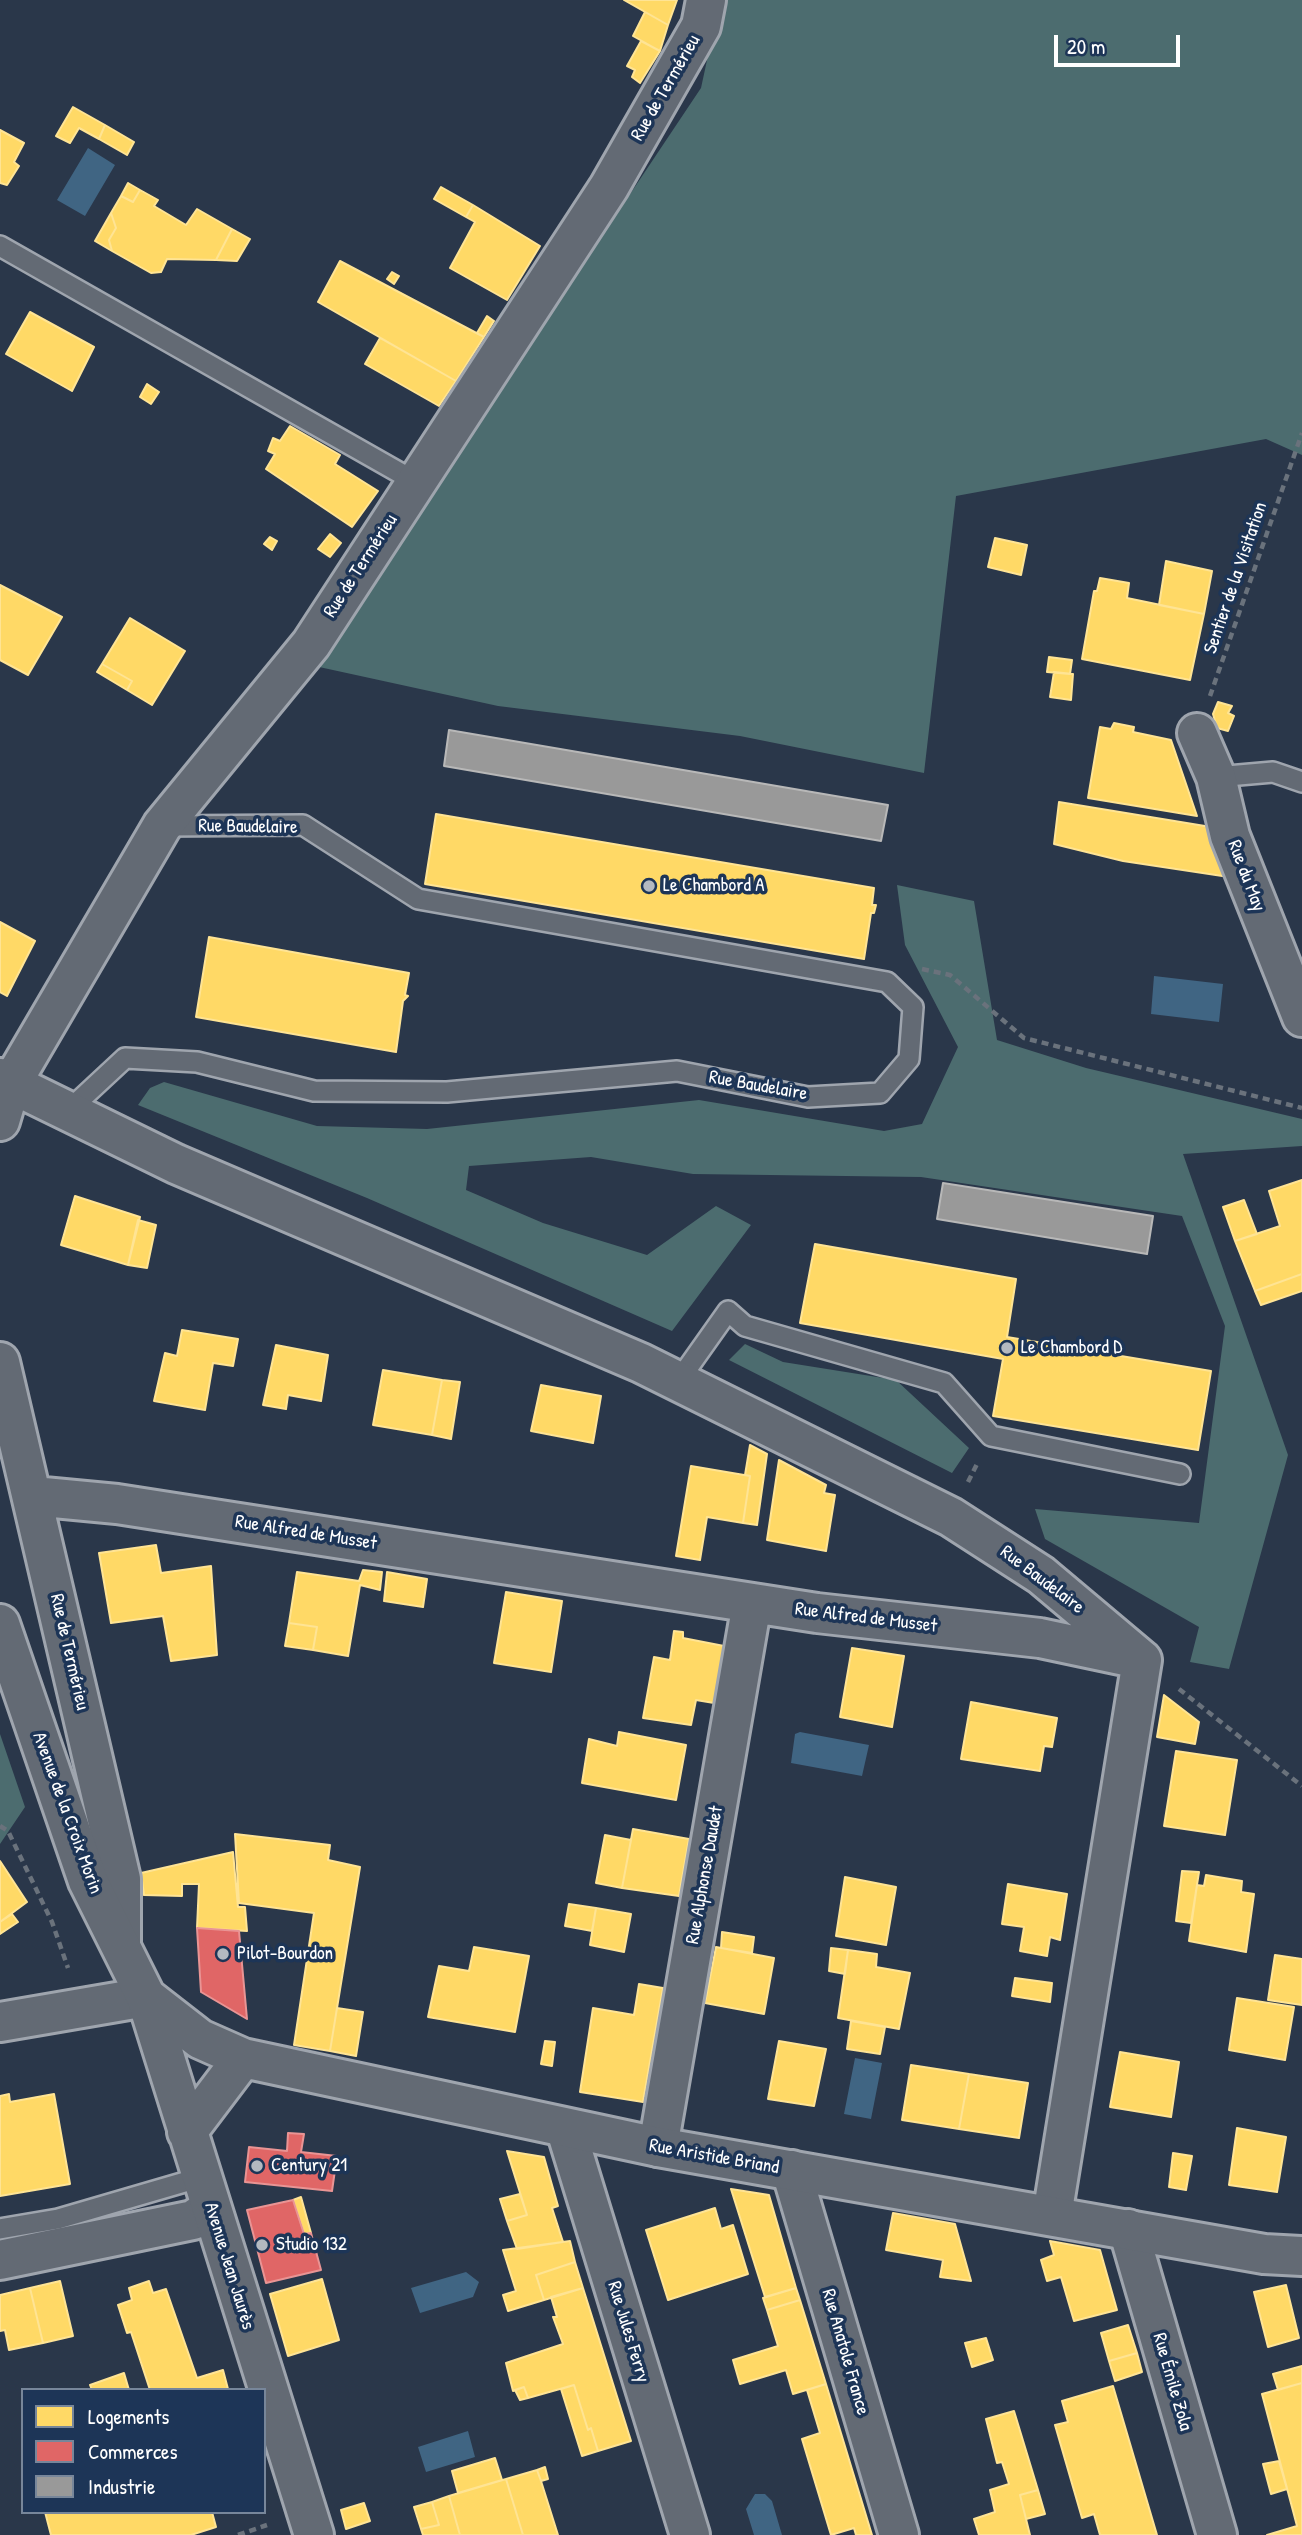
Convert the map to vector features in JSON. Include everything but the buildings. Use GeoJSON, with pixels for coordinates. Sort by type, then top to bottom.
{"type":"FeatureCollection","features":[{"type":"Feature","properties":{"kind":"street","name":"Rue de Termérieu"},"geometry":{"type":"LineString","coordinates":[[0,1121],[5,1081],[162,826],[311,644],[609,187],[701,26],[706,0]]}},
{"type":"Feature","properties":{"kind":"street","name":"Rue du May"},"geometry":{"type":"LineString","coordinates":[[1197,733],[1216,777],[1230,836],[1302,1017]]}},
{"type":"Feature","properties":{"kind":"street","name":"Rue Baudelaire"},"geometry":{"type":"LineString","coordinates":[[5,1081],[176,1164],[548,1321],[951,1517],[1041,1576],[1142,1660]]}},
{"type":"Feature","properties":{"kind":"street","name":"Rue de Termérieu"},"geometry":{"type":"LineString","coordinates":[[0,1363],[121,1879],[121,1945]]}},
{"type":"Feature","properties":{"kind":"street","name":"Rue Alfred de Musset"},"geometry":{"type":"LineString","coordinates":[[33,1496],[117,1504],[752,1603],[1040,1639],[1142,1660]]}},
{"type":"Feature","properties":{"kind":"street","name":"Rue Alphonse Daudet"},"geometry":{"type":"LineString","coordinates":[[657,2147],[752,1603]]}},
{"type":"Feature","properties":{"kind":"street","name":"Avenue de la Croix Morin"},"geometry":{"type":"LineString","coordinates":[[0,1625],[88,1881],[146,1997]]}},
{"type":"Feature","properties":{"kind":"street"},"geometry":{"type":"LineString","coordinates":[[1052,2216],[1142,1660]]}},
{"type":"Feature","properties":{"kind":"street"},"geometry":{"type":"LineString","coordinates":[[0,2022],[146,1997]]}},
{"type":"Feature","properties":{"kind":"street","name":"Rue Aristide Briand"},"geometry":{"type":"LineString","coordinates":[[146,1997],[200,2039],[243,2058],[566,2130],[1264,2254],[1302,2256]]}},
{"type":"Feature","properties":{"kind":"street","name":"Avenue Jean Jaurès"},"geometry":{"type":"LineString","coordinates":[[146,1997],[314,2535]]}},
{"type":"Feature","properties":{"kind":"street"},"geometry":{"type":"LineString","coordinates":[[187,2132],[243,2058]]}},
{"type":"Feature","properties":{"kind":"street","name":"Rue Jules Ferry"},"geometry":{"type":"LineString","coordinates":[[566,2130],[690,2535]]}},
{"type":"Feature","properties":{"kind":"street","name":"Rue Anatole France"},"geometry":{"type":"LineString","coordinates":[[791,2170],[899,2535]]}},
{"type":"Feature","properties":{"kind":"street"},"geometry":{"type":"LineString","coordinates":[[0,2260],[193,2220],[206,2193]]}},
{"type":"Feature","properties":{"kind":"street","name":"Rue Émile Zola"},"geometry":{"type":"LineString","coordinates":[[1128,2229],[1217,2535]]}},
{"type":"Feature","properties":{"kind":"lane"},"geometry":{"type":"LineString","coordinates":[[0,246],[416,482]]}},
{"type":"Feature","properties":{"kind":"lane"},"geometry":{"type":"LineString","coordinates":[[1216,777],[1273,772],[1302,782]]}},
{"type":"Feature","properties":{"kind":"lane","name":"Rue Baudelaire"},"geometry":{"type":"LineString","coordinates":[[68,1111],[125,1058],[197,1062],[314,1091],[447,1092],[677,1071],[808,1097],[880,1093],[909,1059],[913,1007],[887,982],[418,899],[303,825],[162,826]]}},
{"type":"Feature","properties":{"kind":"lane"},"geometry":{"type":"LineString","coordinates":[[677,1383],[728,1311],[745,1326],[944,1384],[991,1436],[1181,1474]]}},
{"type":"Feature","properties":{"kind":"lane"},"geometry":{"type":"LineString","coordinates":[[0,2229],[206,2193]]}},
{"type":"Feature","properties":{"kind":"path","name":"Sentier de la Visitation"},"geometry":{"type":"LineString","coordinates":[[1197,733],[1302,433]]}},
{"type":"Feature","properties":{"kind":"path"},"geometry":{"type":"LineString","coordinates":[[887,982],[893,963],[950,975],[1024,1038],[1302,1108]]}},
{"type":"Feature","properties":{"kind":"path"},"geometry":{"type":"LineString","coordinates":[[951,1517],[991,1436]]}},
{"type":"Feature","properties":{"kind":"path"},"geometry":{"type":"LineString","coordinates":[[1142,1660],[1302,1786]]}},
{"type":"Feature","properties":{"kind":"path"},"geometry":{"type":"LineString","coordinates":[[0,1826],[8,1831],[52,1922],[83,2009]]}},
{"type":"Feature","properties":{"kind":"path"},"geometry":{"type":"LineString","coordinates":[[238,2535],[275,2522]]}},
{"type":"Feature","properties":{"kind":"green space"},"geometry":{"type":"Polygon","coordinates":[[[720,0],[1302,0],[1302,455],[1266,439],[956,496],[924,773],[740,736],[498,706],[310,665],[491,402],[701,88],[720,0]]]}},
{"type":"Feature","properties":{"kind":"green space"},"geometry":{"type":"Polygon","coordinates":[[[897,885],[974,901],[997,1040],[1086,1068],[1302,1119],[1302,1146],[1183,1154],[1288,1455],[1229,1669],[1190,1662],[1199,1627],[1045,1539],[1035,1509],[1199,1523],[1225,1326],[1182,1216],[921,1177],[693,1174],[591,1157],[469,1166],[466,1190],[543,1223],[647,1255],[716,1206],[751,1225],[672,1331],[367,1198],[138,1105],[150,1088],[164,1082],[317,1126],[427,1129],[699,1100],[884,1131],[922,1124],[958,1047],[905,945],[897,885]]]}},
{"type":"Feature","properties":{"kind":"green space"},"geometry":{"type":"Polygon","coordinates":[[[745,1344],[783,1362],[896,1380],[969,1448],[952,1473],[729,1360],[745,1344]]]}},
{"type":"Feature","properties":{"kind":"green space"},"geometry":{"type":"Polygon","coordinates":[[[0,1734],[25,1807],[0,1844],[0,1734]]]}},
{"type":"Feature","properties":{"kind":"water"},"geometry":{"type":"Polygon","coordinates":[[[88,148],[115,165],[85,216],[57,200],[88,148]]]}},
{"type":"Feature","properties":{"kind":"water"},"geometry":{"type":"Polygon","coordinates":[[[1154,976],[1223,984],[1219,1022],[1151,1014],[1154,976]]]}},
{"type":"Feature","properties":{"kind":"water"},"geometry":{"type":"Polygon","coordinates":[[[800,1732],[869,1745],[862,1776],[791,1763],[795,1734],[800,1732]]]}},
{"type":"Feature","properties":{"kind":"water"},"geometry":{"type":"Polygon","coordinates":[[[855,2058],[882,2063],[871,2119],[844,2114],[855,2058]]]}},
{"type":"Feature","properties":{"kind":"water"},"geometry":{"type":"Polygon","coordinates":[[[466,2272],[479,2282],[473,2297],[420,2313],[411,2288],[466,2272]]]}},
{"type":"Feature","properties":{"kind":"water"},"geometry":{"type":"Polygon","coordinates":[[[468,2431],[475,2457],[426,2472],[418,2447],[468,2431]]]}},
{"type":"Feature","properties":{"kind":"water"},"geometry":{"type":"Polygon","coordinates":[[[755,2494],[765,2494],[772,2501],[782,2535],[754,2535],[746,2509],[755,2494]]]}},
{"type":"Feature","properties":{"kind":"place","name":"Le Chambord A"},"geometry":{"type":"Point","coordinates":[649,886]}},
{"type":"Feature","properties":{"kind":"place","name":"Le Chambord D"},"geometry":{"type":"Point","coordinates":[1007,1348]}},
{"type":"Feature","properties":{"kind":"place","name":"Pilot-Bourdon"},"geometry":{"type":"Point","coordinates":[223,1954]}},
{"type":"Feature","properties":{"kind":"place","name":"Century 21"},"geometry":{"type":"Point","coordinates":[257,2166]}},
{"type":"Feature","properties":{"kind":"place","name":"Studio 132"},"geometry":{"type":"Point","coordinates":[262,2245]}}]}
